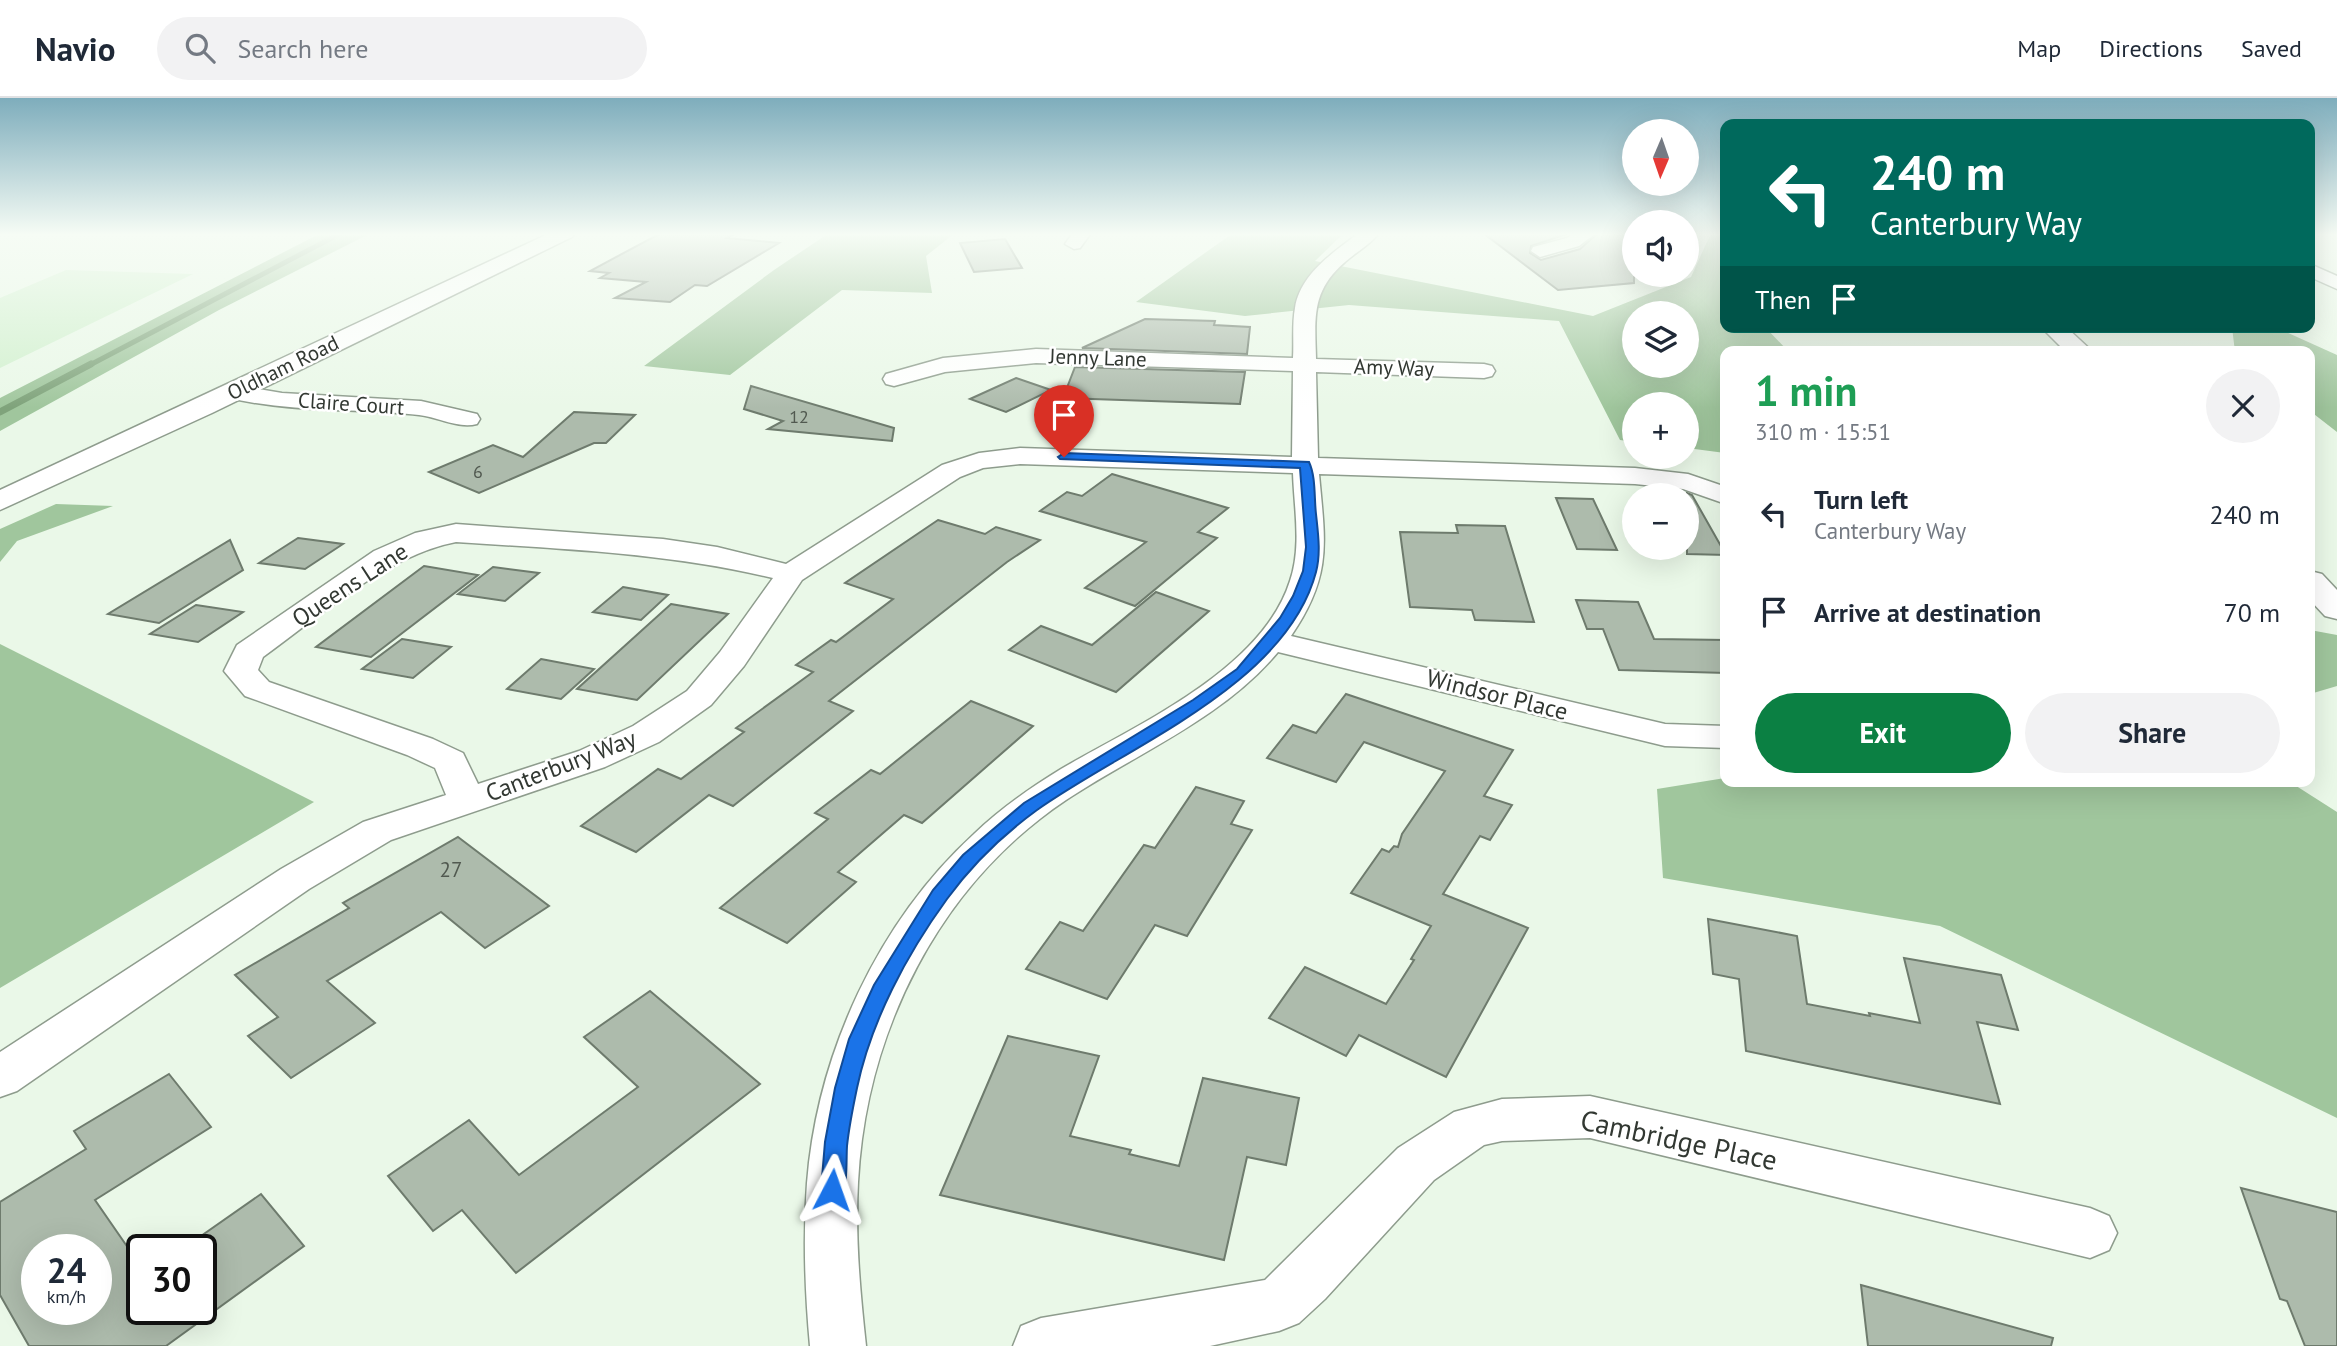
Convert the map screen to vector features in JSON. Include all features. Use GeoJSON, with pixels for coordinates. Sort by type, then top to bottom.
{"type":"FeatureCollection","features":[{"type":"Feature","properties":{"kind":"street","name":"Oldham Road"},"geometry":{"type":"LineString","coordinates":[[0,501],[444,291]]}},
{"type":"Feature","properties":{"kind":"street"},"geometry":{"type":"LineString","coordinates":[[838,1346],[832,1293],[831,1214],[836,1142],[859,1039],[881,991],[909,941],[955,876],[997,834],[1064,784],[1198,703],[1242,672],[1293,609],[1310,571],[1312,547],[1305,464],[1305,306],[1310,291]]}},
{"type":"Feature","properties":{"kind":"street"},"geometry":{"type":"LineString","coordinates":[[2059,333],[2074,346]]}},
{"type":"Feature","properties":{"kind":"street","name":"Jenny Lane"},"geometry":{"type":"LineString","coordinates":[[894,379],[943,365],[1035,356],[1305,365]]}},
{"type":"Feature","properties":{"kind":"street","name":"Amy Way"},"geometry":{"type":"LineString","coordinates":[[1305,365],[1484,371]]}},
{"type":"Feature","properties":{"kind":"street","name":"Claire Court"},"geometry":{"type":"LineString","coordinates":[[234,392],[282,400],[421,408],[468,419]]}},
{"type":"Feature","properties":{"kind":"street","name":"Canterbury Way"},"geometry":{"type":"LineString","coordinates":[[0,1077],[295,878],[377,831],[592,759],[646,734],[699,698],[732,659],[791,574],[951,471],[979,461],[1020,456],[1305,464]]}},
{"type":"Feature","properties":{"kind":"street"},"geometry":{"type":"LineString","coordinates":[[1305,464],[1635,476],[1688,482],[1720,494]]}},
{"type":"Feature","properties":{"kind":"street","name":"Queens Lane"},"geometry":{"type":"LineString","coordinates":[[467,801],[450,761],[420,747],[257,689],[241,671],[249,652],[384,557],[425,539],[456,533],[663,548],[717,556],[791,574]]}},
{"type":"Feature","properties":{"kind":"street"},"geometry":{"type":"LineString","coordinates":[[2315,586],[2337,609]]}},
{"type":"Feature","properties":{"kind":"street","name":"Windsor Place"},"geometry":{"type":"LineString","coordinates":[[1269,640],[1665,736],[1720,737]]}},
{"type":"Feature","properties":{"kind":"street","name":"Cambridge Place"},"geometry":{"type":"LineString","coordinates":[[1041,1346],[1219,1317],[1279,1304],[1306,1280],[1416,1164],[1471,1127],[1502,1120],[1590,1117],[2090,1233]]}},
{"type":"Feature","properties":{"kind":"green space"},"geometry":{"type":"Polygon","coordinates":[[[16,291],[158,291],[0,368],[0,298],[16,291]]]}},
{"type":"Feature","properties":{"kind":"green space"},"geometry":{"type":"Polygon","coordinates":[[[208,291],[256,291],[0,431],[0,398],[208,291]]]}},
{"type":"Feature","properties":{"kind":"green space"},"geometry":{"type":"Polygon","coordinates":[[[745,291],[840,291],[730,375],[644,366],[745,291]]]}},
{"type":"Feature","properties":{"kind":"green space"},"geometry":{"type":"Polygon","coordinates":[[[879,291],[932,291],[932,293],[879,291]]]}},
{"type":"Feature","properties":{"kind":"green space"},"geometry":{"type":"Polygon","coordinates":[[[1151,291],[1468,291],[1593,316],[1622,304],[1622,378],[1699,378],[1699,301],[1631,301],[1655,291],[1720,291],[1720,333],[1771,333],[1783,346],[1720,346],[1720,452],[1699,450],[1699,392],[1622,392],[1620,440],[1559,321],[1349,305],[1245,316],[1136,302],[1151,291]]]}},
{"type":"Feature","properties":{"kind":"green space"},"geometry":{"type":"Polygon","coordinates":[[[2233,333],[2288,333],[2337,355],[2337,432],[2315,415],[2315,346],[2234,346],[2233,333]]]}},
{"type":"Feature","properties":{"kind":"green space"},"geometry":{"type":"Polygon","coordinates":[[[56,504],[113,506],[17,541],[0,562],[0,529],[56,504]]]}},
{"type":"Feature","properties":{"kind":"green space"},"geometry":{"type":"Polygon","coordinates":[[[2315,631],[2337,635],[2337,686],[2315,693],[2315,631]]]}},
{"type":"Feature","properties":{"kind":"green space"},"geometry":{"type":"Polygon","coordinates":[[[0,644],[314,802],[0,988],[0,644]]]}},
{"type":"Feature","properties":{"kind":"green space"},"geometry":{"type":"Polygon","coordinates":[[[1720,779],[1720,787],[2298,787],[2337,812],[2337,1118],[1940,926],[1663,878],[1657,789],[1720,779]]]}},
{"type":"Feature","properties":{"kind":"building"},"geometry":{"type":"Polygon","coordinates":[[[628,291],[686,291],[670,302],[615,298],[628,291]]]}},
{"type":"Feature","properties":{"kind":"building"},"geometry":{"type":"Polygon","coordinates":[[[1145,319],[1215,321],[1214,325],[1250,327],[1247,354],[1082,348],[1145,319]]]}},
{"type":"Feature","properties":{"kind":"building"},"geometry":{"type":"Polygon","coordinates":[[[1075,367],[1245,372],[1240,404],[1063,398],[1075,367]]]}},
{"type":"Feature","properties":{"kind":"building"},"geometry":{"type":"Polygon","coordinates":[[[1016,378],[1051,390],[1006,412],[970,399],[1016,378]]]}},
{"type":"Feature","properties":{"kind":"building"},"geometry":{"type":"Polygon","coordinates":[[[751,386],[894,428],[892,441],[768,429],[783,421],[744,409],[751,386]]]}},
{"type":"Feature","properties":{"kind":"building"},"geometry":{"type":"Polygon","coordinates":[[[574,412],[635,415],[606,443],[594,443],[479,493],[429,472],[493,445],[523,457],[574,412]]]}},
{"type":"Feature","properties":{"kind":"building"},"geometry":{"type":"Polygon","coordinates":[[[1112,474],[1228,508],[1198,532],[1217,538],[1135,606],[1085,588],[1146,542],[1040,511],[1067,492],[1082,496],[1112,474]]]}},
{"type":"Feature","properties":{"kind":"building"},"geometry":{"type":"Polygon","coordinates":[[[1556,498],[1593,499],[1617,550],[1577,549],[1556,498]]]}},
{"type":"Feature","properties":{"kind":"building"},"geometry":{"type":"Polygon","coordinates":[[[1699,507],[1720,544],[1720,555],[1699,554],[1699,507]]]}},
{"type":"Feature","properties":{"kind":"building"},"geometry":{"type":"Polygon","coordinates":[[[938,520],[985,534],[996,527],[1040,540],[1007,562],[829,701],[853,711],[733,806],[709,795],[636,852],[581,826],[658,769],[681,779],[744,732],[736,728],[813,672],[796,665],[831,640],[836,642],[893,599],[845,583],[938,520]]]}},
{"type":"Feature","properties":{"kind":"building"},"geometry":{"type":"Polygon","coordinates":[[[1456,525],[1505,526],[1534,622],[1475,620],[1472,610],[1410,607],[1400,532],[1458,533],[1456,525]]]}},
{"type":"Feature","properties":{"kind":"building"},"geometry":{"type":"Polygon","coordinates":[[[298,538],[343,544],[305,569],[259,563],[298,538]]]}},
{"type":"Feature","properties":{"kind":"building"},"geometry":{"type":"Polygon","coordinates":[[[230,540],[243,570],[159,623],[108,614],[230,540]]]}},
{"type":"Feature","properties":{"kind":"building"},"geometry":{"type":"Polygon","coordinates":[[[424,566],[478,575],[371,657],[316,647],[424,566]]]}},
{"type":"Feature","properties":{"kind":"building"},"geometry":{"type":"Polygon","coordinates":[[[493,567],[539,573],[505,601],[458,594],[493,567]]]}},
{"type":"Feature","properties":{"kind":"building"},"geometry":{"type":"Polygon","coordinates":[[[623,587],[668,595],[641,620],[593,612],[623,587]]]}},
{"type":"Feature","properties":{"kind":"building"},"geometry":{"type":"Polygon","coordinates":[[[1156,592],[1209,611],[1116,692],[1009,650],[1041,626],[1092,645],[1156,592]]]}},
{"type":"Feature","properties":{"kind":"building"},"geometry":{"type":"Polygon","coordinates":[[[1576,600],[1638,602],[1654,639],[1720,640],[1720,673],[1619,670],[1603,629],[1587,629],[1576,600]]]}},
{"type":"Feature","properties":{"kind":"building"},"geometry":{"type":"Polygon","coordinates":[[[671,604],[728,614],[637,700],[577,689],[671,604]]]}},
{"type":"Feature","properties":{"kind":"building"},"geometry":{"type":"Polygon","coordinates":[[[196,605],[243,612],[198,642],[150,634],[196,605]]]}},
{"type":"Feature","properties":{"kind":"building"},"geometry":{"type":"Polygon","coordinates":[[[402,639],[451,647],[413,678],[362,669],[402,639]]]}},
{"type":"Feature","properties":{"kind":"building"},"geometry":{"type":"Polygon","coordinates":[[[541,659],[594,669],[561,699],[507,689],[541,659]]]}},
{"type":"Feature","properties":{"kind":"building"},"geometry":{"type":"Polygon","coordinates":[[[1346,694],[1513,750],[1484,796],[1512,805],[1490,840],[1480,836],[1443,894],[1528,928],[1446,1077],[1359,1035],[1346,1056],[1269,1018],[1305,967],[1386,1004],[1414,960],[1411,959],[1431,926],[1351,893],[1382,849],[1389,852],[1394,846],[1398,847],[1402,834],[1445,771],[1364,742],[1336,782],[1267,758],[1293,725],[1316,733],[1346,694]]]}},
{"type":"Feature","properties":{"kind":"building"},"geometry":{"type":"Polygon","coordinates":[[[971,701],[1033,726],[922,823],[904,815],[838,872],[856,882],[787,943],[720,908],[828,819],[815,813],[871,770],[880,774],[971,701]]]}},
{"type":"Feature","properties":{"kind":"building"},"geometry":{"type":"Polygon","coordinates":[[[1196,787],[1244,801],[1231,824],[1252,830],[1187,936],[1155,925],[1107,999],[1026,969],[1060,922],[1083,931],[1144,845],[1155,848],[1196,787]]]}},
{"type":"Feature","properties":{"kind":"building"},"geometry":{"type":"Polygon","coordinates":[[[458,837],[549,906],[485,948],[441,912],[327,981],[375,1023],[291,1078],[248,1036],[278,1017],[235,975],[349,908],[343,903],[458,837]]]}},
{"type":"Feature","properties":{"kind":"building"},"geometry":{"type":"Polygon","coordinates":[[[1708,919],[1797,936],[1807,1004],[1920,1023],[1904,958],[2001,975],[2018,1030],[1977,1022],[2000,1104],[1746,1051],[1739,979],[1713,974],[1708,919]]]}},
{"type":"Feature","properties":{"kind":"building"},"geometry":{"type":"Polygon","coordinates":[[[650,991],[760,1084],[516,1273],[462,1210],[433,1231],[388,1176],[469,1120],[519,1175],[638,1087],[584,1037],[650,991]]]}},
{"type":"Feature","properties":{"kind":"building"},"geometry":{"type":"Polygon","coordinates":[[[1008,1036],[1099,1056],[1070,1136],[1131,1150],[1129,1154],[1179,1166],[1203,1078],[1299,1098],[1286,1165],[1247,1157],[1224,1260],[940,1195],[1008,1036]]]}},
{"type":"Feature","properties":{"kind":"building"},"geometry":{"type":"Polygon","coordinates":[[[169,1074],[211,1127],[95,1200],[126,1245],[126,1325],[195,1325],[166,1346],[29,1346],[0,1295],[0,1202],[86,1149],[74,1131],[169,1074]]]}},
{"type":"Feature","properties":{"kind":"building"},"geometry":{"type":"Polygon","coordinates":[[[2241,1188],[2337,1212],[2337,1346],[2305,1346],[2287,1301],[2280,1299],[2241,1188]]]}},
{"type":"Feature","properties":{"kind":"building"},"geometry":{"type":"Polygon","coordinates":[[[261,1194],[304,1246],[217,1309],[217,1234],[204,1234],[261,1194]]]}},
{"type":"Feature","properties":{"kind":"building"},"geometry":{"type":"Polygon","coordinates":[[[1861,1285],[2053,1338],[2051,1346],[1868,1346],[1861,1285]]]}},
{"type":"Feature","properties":{"kind":"waterway"},"geometry":{"type":"LineString","coordinates":[[88,366],[230,291]]}},
{"type":"Feature","properties":{"kind":"waterway"},"geometry":{"type":"LineString","coordinates":[[0,412],[91,364]]}},
{"type":"Feature","properties":{"kind":"route"},"geometry":{"type":"LineString","coordinates":[[832,1190],[836,1142],[859,1039],[881,991],[940,894],[969,859],[1030,807],[1198,703],[1242,672],[1286,620],[1310,571],[1312,547],[1305,464],[1064,457]]}}]}
